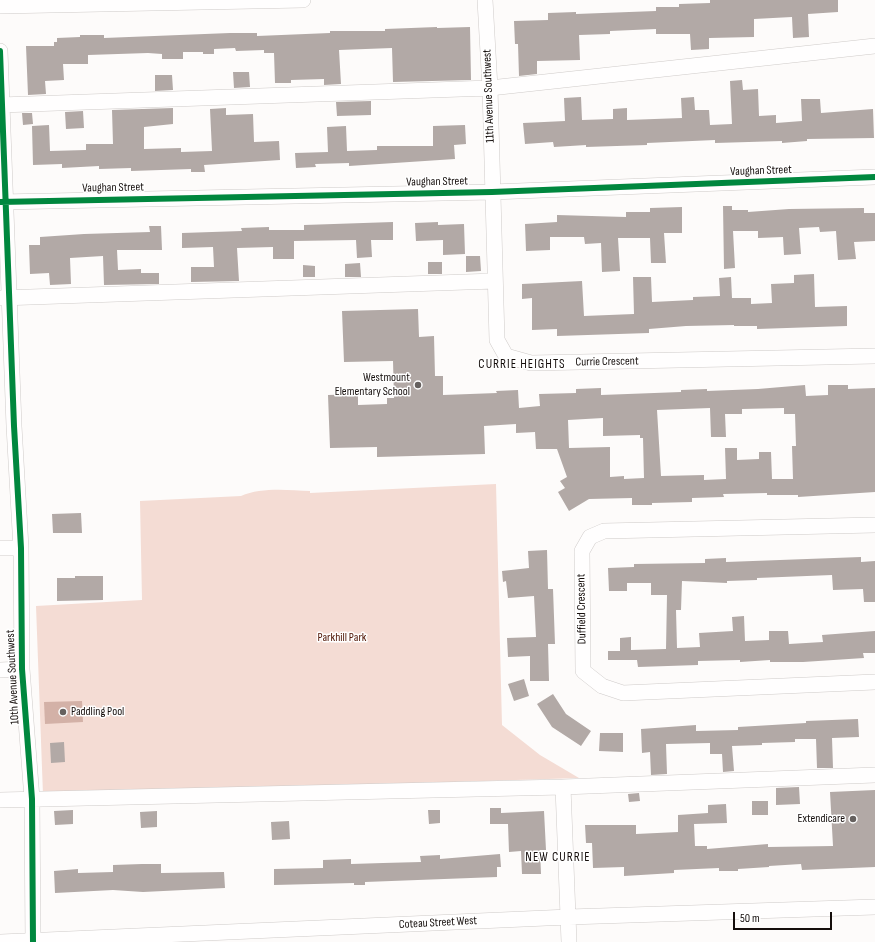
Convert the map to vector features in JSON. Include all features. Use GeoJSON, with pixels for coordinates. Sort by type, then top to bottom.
{"type":"FeatureCollection","features":[{"type":"Feature","properties":{"kind":"street"},"geometry":{"type":"LineString","coordinates":[[0,6],[304,0]]}},
{"type":"Feature","properties":{"kind":"street","name":"11th Avenue Southwest"},"geometry":{"type":"LineString","coordinates":[[484,0],[490,88],[492,192]]}},
{"type":"Feature","properties":{"kind":"street"},"geometry":{"type":"LineString","coordinates":[[1,105],[490,88],[875,46]]}},
{"type":"Feature","properties":{"kind":"street","name":"10th Avenue Southwest"},"geometry":{"type":"LineString","coordinates":[[0,51],[7,427],[21,548],[22,670],[32,799],[33,941]]}},
{"type":"Feature","properties":{"kind":"street","name":"Vaughan Street"},"geometry":{"type":"LineString","coordinates":[[3,202],[492,192],[875,177]]}},
{"type":"Feature","properties":{"kind":"street","name":"Currie Crescent"},"geometry":{"type":"LineString","coordinates":[[492,192],[497,340],[506,356],[531,363],[875,356]]}},
{"type":"Feature","properties":{"kind":"street"},"geometry":{"type":"LineString","coordinates":[[5,298],[495,281]]}},
{"type":"Feature","properties":{"kind":"street","name":"Duffield Crescent"},"geometry":{"type":"LineString","coordinates":[[875,525],[604,531],[590,537],[582,551],[583,671],[602,686],[623,693],[875,682]]}},
{"type":"Feature","properties":{"kind":"street"},"geometry":{"type":"LineString","coordinates":[[0,548],[21,548]]}},
{"type":"Feature","properties":{"kind":"street"},"geometry":{"type":"LineString","coordinates":[[0,670],[22,670]]}},
{"type":"Feature","properties":{"kind":"street"},"geometry":{"type":"LineString","coordinates":[[0,800],[563,787],[875,775]]}},
{"type":"Feature","properties":{"kind":"street"},"geometry":{"type":"LineString","coordinates":[[563,787],[569,942]]}},
{"type":"Feature","properties":{"kind":"street","name":"Coteau Street West"},"geometry":{"type":"LineString","coordinates":[[0,942],[569,917],[875,907]]}},
{"type":"Feature","properties":{"kind":"green space","name":"Parkhill Park"},"geometry":{"type":"Polygon","coordinates":[[[496,484],[502,725],[540,755],[579,778],[43,795],[36,606],[142,600],[140,501],[241,496],[266,490],[310,491],[310,493],[496,484]]]}},
{"type":"Feature","properties":{"kind":"shaded area","name":"Paddling Pool"},"geometry":{"type":"Polygon","coordinates":[[[82,701],[83,722],[45,724],[44,702],[82,701]]]}},
{"type":"Feature","properties":{"kind":"building"},"geometry":{"type":"Polygon","coordinates":[[[710,0],[838,0],[838,12],[808,14],[809,37],[793,38],[792,17],[754,19],[754,37],[709,38],[709,49],[691,50],[690,34],[656,34],[656,29],[610,31],[610,34],[579,35],[580,60],[537,61],[537,74],[519,76],[518,44],[515,44],[514,21],[548,20],[548,13],[576,12],[576,14],[656,11],[656,7],[679,7],[679,4],[710,3],[710,0]]]}},
{"type":"Feature","properties":{"kind":"building"},"geometry":{"type":"Polygon","coordinates":[[[470,27],[471,80],[393,82],[392,48],[339,50],[341,84],[324,85],[324,79],[291,80],[291,83],[275,83],[274,53],[264,53],[264,50],[236,51],[235,48],[214,49],[214,54],[203,54],[203,52],[183,52],[183,59],[162,59],[162,54],[148,53],[88,55],[88,64],[63,64],[64,80],[45,81],[46,94],[28,95],[26,46],[54,46],[54,42],[57,42],[57,38],[80,37],[80,35],[104,35],[104,38],[230,33],[257,33],[257,36],[330,33],[330,31],[385,31],[385,29],[470,27]]]}},
{"type":"Feature","properties":{"kind":"building"},"geometry":{"type":"Polygon","coordinates":[[[233,72],[249,72],[250,87],[234,88],[233,72]]]}},
{"type":"Feature","properties":{"kind":"building"},"geometry":{"type":"Polygon","coordinates":[[[155,75],[172,75],[173,90],[155,91],[155,75]]]}},
{"type":"Feature","properties":{"kind":"building"},"geometry":{"type":"Polygon","coordinates":[[[742,80],[743,90],[758,89],[759,116],[776,115],[776,123],[802,121],[801,99],[820,99],[821,113],[873,109],[874,138],[807,139],[807,141],[782,143],[782,141],[715,143],[715,140],[647,143],[647,145],[586,147],[586,145],[554,147],[553,142],[525,144],[523,123],[565,121],[564,98],[581,97],[582,120],[613,119],[613,109],[627,108],[627,120],[682,118],[681,98],[694,97],[695,110],[709,110],[710,125],[732,124],[730,81],[742,80]]]}},
{"type":"Feature","properties":{"kind":"building"},"geometry":{"type":"Polygon","coordinates":[[[371,101],[371,115],[337,116],[336,102],[371,101]]]}},
{"type":"Feature","properties":{"kind":"building"},"geometry":{"type":"Polygon","coordinates":[[[173,108],[173,124],[144,127],[144,149],[181,148],[181,152],[212,151],[210,109],[226,108],[226,115],[253,114],[254,142],[279,141],[280,160],[204,165],[205,172],[191,172],[191,169],[131,171],[131,168],[99,169],[99,166],[62,168],[62,164],[33,165],[32,126],[49,125],[50,151],[86,150],[86,144],[113,144],[112,110],[173,108]]]}},
{"type":"Feature","properties":{"kind":"building"},"geometry":{"type":"Polygon","coordinates":[[[83,111],[84,128],[66,129],[65,112],[83,111]]]}},
{"type":"Feature","properties":{"kind":"building"},"geometry":{"type":"Polygon","coordinates":[[[22,113],[32,113],[33,124],[23,125],[22,113]]]}},
{"type":"Feature","properties":{"kind":"building"},"geometry":{"type":"Polygon","coordinates":[[[465,125],[466,144],[454,145],[455,159],[349,166],[349,163],[315,164],[316,167],[296,168],[295,153],[328,152],[327,127],[346,126],[347,151],[377,150],[377,146],[433,146],[433,126],[465,125]]]}},
{"type":"Feature","properties":{"kind":"building"},"geometry":{"type":"Polygon","coordinates":[[[723,206],[732,206],[732,210],[748,210],[748,212],[789,209],[864,208],[864,213],[875,213],[875,241],[854,242],[856,259],[838,260],[836,231],[820,232],[819,227],[799,228],[801,254],[784,255],[783,237],[758,238],[758,231],[733,231],[735,268],[724,269],[723,206]]]}},
{"type":"Feature","properties":{"kind":"building"},"geometry":{"type":"Polygon","coordinates":[[[682,207],[682,233],[664,233],[666,263],[651,263],[650,238],[618,238],[620,271],[602,272],[601,243],[585,244],[584,237],[550,237],[550,250],[526,251],[525,224],[557,222],[557,215],[626,217],[626,212],[650,212],[650,208],[682,207]]]}},
{"type":"Feature","properties":{"kind":"building"},"geometry":{"type":"Polygon","coordinates":[[[393,222],[393,240],[371,240],[372,257],[357,258],[356,240],[294,241],[294,259],[273,259],[273,247],[237,248],[239,281],[191,282],[191,267],[214,267],[213,247],[182,248],[182,233],[242,231],[241,228],[269,227],[269,230],[304,230],[304,225],[393,222]]]}},
{"type":"Feature","properties":{"kind":"building"},"geometry":{"type":"Polygon","coordinates":[[[438,222],[438,225],[464,224],[465,254],[443,255],[443,240],[416,241],[415,223],[438,222]]]}},
{"type":"Feature","properties":{"kind":"building"},"geometry":{"type":"Polygon","coordinates":[[[149,226],[161,226],[162,250],[117,250],[118,270],[141,269],[141,273],[159,273],[159,284],[104,285],[103,256],[70,258],[71,284],[50,285],[49,273],[30,274],[29,245],[40,245],[40,237],[150,232],[149,226]]]}},
{"type":"Feature","properties":{"kind":"building"},"geometry":{"type":"Polygon","coordinates":[[[466,256],[480,256],[481,271],[466,272],[466,256]]]}},
{"type":"Feature","properties":{"kind":"building"},"geometry":{"type":"Polygon","coordinates":[[[428,262],[442,262],[442,274],[428,274],[428,262]]]}},
{"type":"Feature","properties":{"kind":"building"},"geometry":{"type":"Polygon","coordinates":[[[360,263],[361,277],[345,277],[345,264],[360,263]]]}},
{"type":"Feature","properties":{"kind":"building"},"geometry":{"type":"Polygon","coordinates":[[[303,265],[315,266],[315,277],[303,277],[303,265]]]}},
{"type":"Feature","properties":{"kind":"building"},"geometry":{"type":"Polygon","coordinates":[[[814,274],[815,307],[847,306],[847,326],[757,329],[757,326],[734,325],[686,326],[649,329],[649,333],[557,336],[557,329],[532,330],[532,298],[522,299],[522,284],[582,281],[584,316],[634,314],[633,277],[651,277],[652,302],[693,300],[693,297],[720,296],[719,278],[731,277],[732,298],[751,298],[751,304],[772,303],[771,284],[794,283],[794,275],[814,274]]]}},
{"type":"Feature","properties":{"kind":"building"},"geometry":{"type":"Polygon","coordinates":[[[418,309],[419,337],[434,336],[435,376],[443,376],[443,395],[497,393],[496,391],[518,390],[519,408],[540,406],[539,394],[576,393],[576,389],[601,388],[601,395],[681,392],[681,390],[707,389],[707,391],[758,389],[805,385],[806,396],[828,395],[828,385],[848,385],[848,389],[875,388],[875,492],[798,497],[798,495],[767,495],[767,493],[723,494],[724,497],[692,498],[692,502],[652,503],[652,505],[632,505],[632,498],[589,499],[569,511],[558,492],[565,488],[560,481],[567,477],[557,449],[536,449],[535,432],[516,433],[516,424],[484,426],[485,454],[377,457],[377,447],[330,448],[328,395],[358,394],[358,405],[387,404],[387,398],[394,398],[393,361],[344,362],[342,311],[418,309]],[[710,408],[657,410],[661,476],[704,475],[704,480],[726,479],[725,448],[737,448],[737,460],[759,459],[759,452],[771,452],[772,479],[793,479],[792,446],[796,446],[795,414],[784,414],[784,408],[742,409],[742,414],[725,414],[726,437],[711,437],[710,408]],[[603,418],[568,420],[569,448],[610,447],[610,477],[624,476],[624,479],[644,478],[643,438],[640,438],[640,435],[603,436],[603,418]]]}},
{"type":"Feature","properties":{"kind":"building"},"geometry":{"type":"Polygon","coordinates":[[[81,513],[82,533],[53,533],[52,514],[81,513]]]}},
{"type":"Feature","properties":{"kind":"building"},"geometry":{"type":"Polygon","coordinates":[[[547,550],[548,589],[553,589],[555,644],[548,644],[549,681],[530,681],[530,656],[508,657],[507,638],[536,637],[534,596],[508,598],[506,581],[503,582],[502,571],[529,568],[528,551],[547,550]]]}},
{"type":"Feature","properties":{"kind":"building"},"geometry":{"type":"Polygon","coordinates":[[[861,557],[861,562],[875,561],[875,602],[864,602],[863,589],[833,590],[832,575],[757,578],[757,580],[727,581],[727,583],[682,581],[681,610],[676,610],[677,648],[700,647],[699,633],[733,631],[732,617],[744,616],[745,641],[769,640],[769,631],[788,631],[789,644],[823,642],[822,635],[875,631],[875,653],[863,653],[864,658],[803,662],[770,662],[770,660],[740,662],[740,660],[698,661],[698,665],[638,667],[637,660],[608,660],[608,651],[620,651],[620,638],[631,637],[631,650],[666,649],[667,595],[651,595],[651,583],[627,583],[627,591],[609,591],[608,568],[634,567],[634,564],[705,563],[705,559],[726,558],[726,562],[861,557]]]}},
{"type":"Feature","properties":{"kind":"building"},"geometry":{"type":"Polygon","coordinates":[[[75,576],[103,576],[103,600],[57,601],[57,578],[75,578],[75,576]]]}},
{"type":"Feature","properties":{"kind":"building"},"geometry":{"type":"Polygon","coordinates":[[[524,679],[529,696],[514,701],[508,684],[524,679]]]}},
{"type":"Feature","properties":{"kind":"building"},"geometry":{"type":"Polygon","coordinates":[[[553,694],[566,714],[591,731],[581,746],[552,727],[537,704],[553,694]]]}},
{"type":"Feature","properties":{"kind":"building"},"geometry":{"type":"Polygon","coordinates":[[[858,719],[859,737],[832,738],[833,768],[817,768],[816,739],[795,739],[795,742],[732,746],[734,771],[723,772],[722,754],[710,754],[710,743],[666,744],[667,774],[651,775],[650,752],[642,753],[641,729],[696,725],[696,731],[738,730],[738,727],[806,723],[806,721],[858,719]]]}},
{"type":"Feature","properties":{"kind":"building"},"geometry":{"type":"Polygon","coordinates":[[[600,733],[623,733],[623,752],[599,751],[600,733]]]}},
{"type":"Feature","properties":{"kind":"building"},"geometry":{"type":"Polygon","coordinates":[[[64,742],[65,762],[51,763],[50,743],[64,742]]]}},
{"type":"Feature","properties":{"kind":"building"},"geometry":{"type":"Polygon","coordinates":[[[799,787],[800,804],[776,805],[776,788],[799,787]]]}},
{"type":"Feature","properties":{"kind":"building"},"geometry":{"type":"Polygon","coordinates":[[[875,790],[875,867],[802,870],[801,864],[738,869],[738,871],[719,871],[719,868],[674,870],[674,873],[624,876],[624,867],[593,868],[592,843],[586,843],[585,825],[636,825],[636,834],[678,832],[678,815],[708,813],[708,805],[726,804],[727,823],[694,824],[695,846],[707,846],[707,849],[768,844],[768,847],[833,846],[830,792],[875,790]]]}},
{"type":"Feature","properties":{"kind":"building"},"geometry":{"type":"Polygon","coordinates":[[[639,793],[640,801],[629,802],[628,794],[639,793]]]}},
{"type":"Feature","properties":{"kind":"building"},"geometry":{"type":"Polygon","coordinates":[[[752,801],[768,801],[768,815],[752,815],[752,801]]]}},
{"type":"Feature","properties":{"kind":"building"},"geometry":{"type":"Polygon","coordinates":[[[490,808],[501,808],[501,813],[544,811],[546,850],[540,850],[541,874],[522,874],[521,851],[509,852],[508,824],[490,824],[490,808]]]}},
{"type":"Feature","properties":{"kind":"building"},"geometry":{"type":"Polygon","coordinates":[[[73,810],[73,824],[55,825],[54,811],[73,810]]]}},
{"type":"Feature","properties":{"kind":"building"},"geometry":{"type":"Polygon","coordinates":[[[428,810],[440,810],[440,823],[429,824],[428,810]]]}},
{"type":"Feature","properties":{"kind":"building"},"geometry":{"type":"Polygon","coordinates":[[[157,811],[157,827],[141,828],[140,812],[157,811]]]}},
{"type":"Feature","properties":{"kind":"building"},"geometry":{"type":"Polygon","coordinates":[[[289,821],[290,839],[272,840],[271,822],[289,821]]]}},
{"type":"Feature","properties":{"kind":"building"},"geometry":{"type":"Polygon","coordinates":[[[500,854],[501,867],[497,867],[497,877],[365,882],[365,885],[354,885],[354,883],[274,885],[274,869],[323,868],[323,860],[351,859],[351,864],[421,862],[420,856],[440,855],[440,859],[500,854]]]}},
{"type":"Feature","properties":{"kind":"building"},"geometry":{"type":"Polygon","coordinates":[[[161,864],[161,873],[224,872],[225,888],[143,892],[113,890],[55,893],[54,871],[78,869],[78,873],[113,872],[113,865],[161,864]]]}},
{"type":"Feature","properties":{"kind":"cycle path"},"geometry":{"type":"LineString","coordinates":[[0,51],[14,426],[21,548],[22,669],[32,799],[33,942]]}},
{"type":"Feature","properties":{"kind":"cycle path"},"geometry":{"type":"LineString","coordinates":[[0,202],[492,192],[875,177]]}},
{"type":"Feature","properties":{"kind":"place","name":"Westmount Elementary School"},"geometry":{"type":"Point","coordinates":[418,385]}},
{"type":"Feature","properties":{"kind":"place","name":"Paddling Pool"},"geometry":{"type":"Point","coordinates":[63,712]}},
{"type":"Feature","properties":{"kind":"place","name":"Extendicare"},"geometry":{"type":"Point","coordinates":[853,819]}},
{"type":"Feature","properties":{"kind":"district","name":"CURRIE HEIGHTS"},"geometry":{"type":"Point","coordinates":[522,365]}},
{"type":"Feature","properties":{"kind":"district","name":"NEW CURRIE"},"geometry":{"type":"Point","coordinates":[558,858]}}]}
